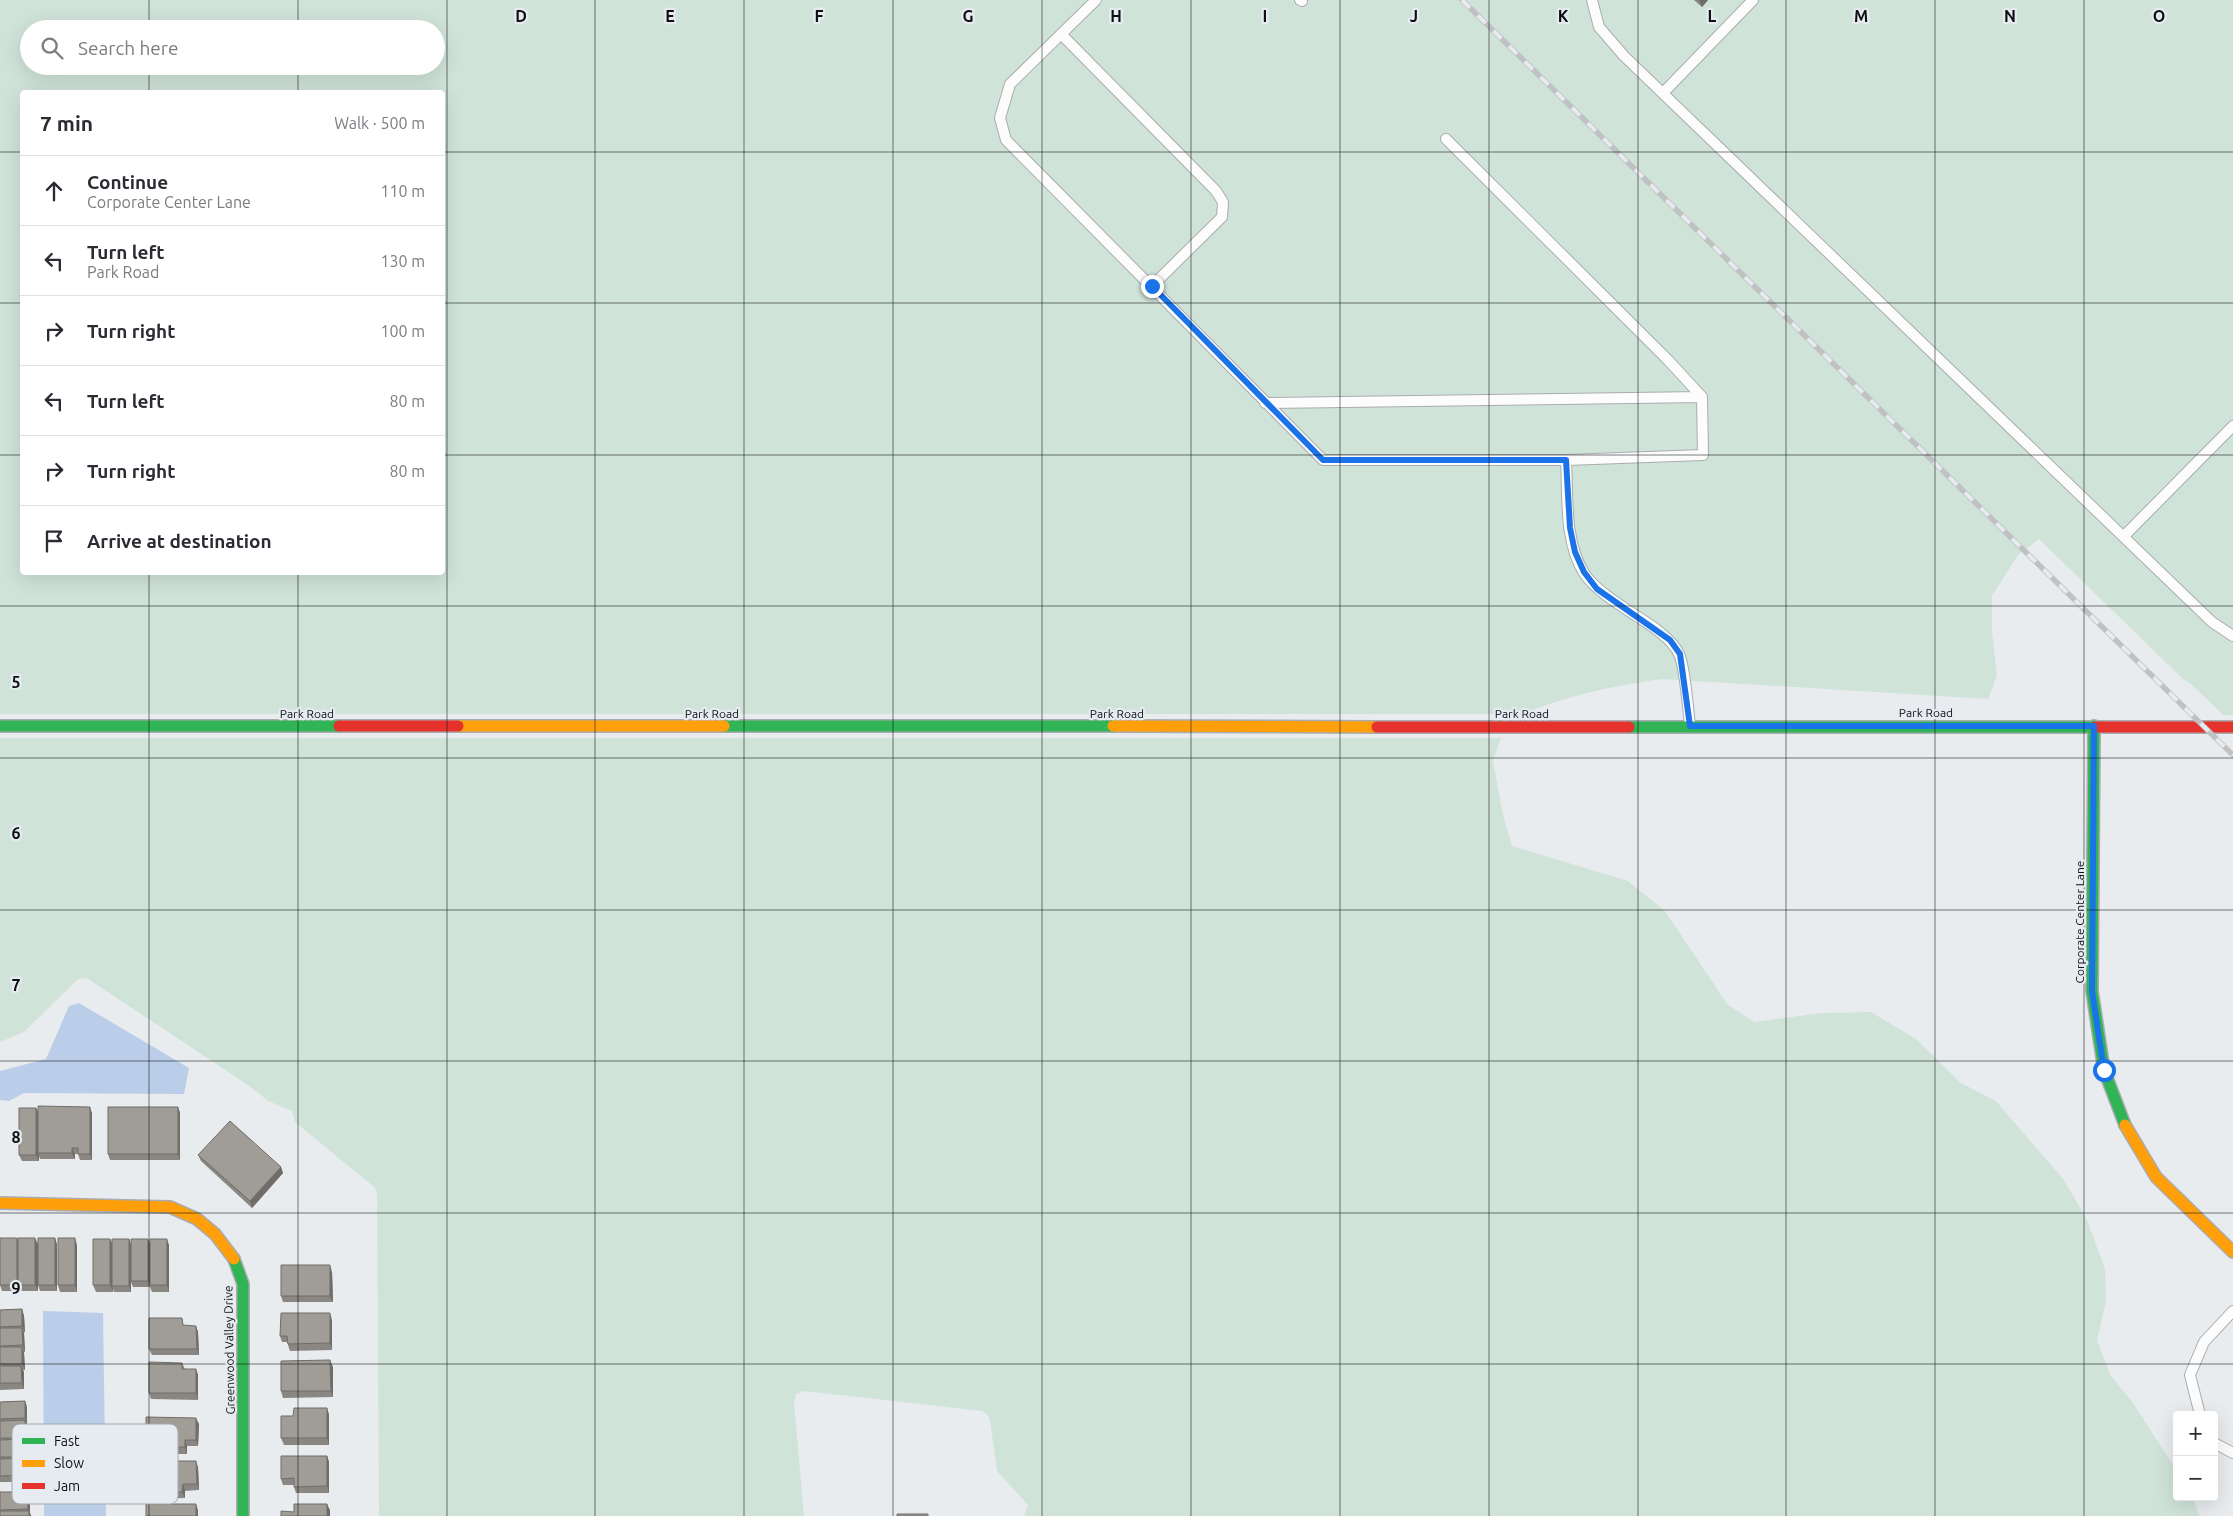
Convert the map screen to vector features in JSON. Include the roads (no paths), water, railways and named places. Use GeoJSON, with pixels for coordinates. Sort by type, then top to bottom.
{"type":"FeatureCollection","features":[{"type":"Feature","properties":{"kind":"street","name":"Park Road"},"geometry":{"type":"LineString","coordinates":[[0,726],[2233,727]]}},
{"type":"Feature","properties":{"kind":"street","name":"Corporate Center Lane"},"geometry":{"type":"LineString","coordinates":[[2094,726],[2092,991],[2104,1070],[2125,1126],[2156,1177],[2233,1252]]}},
{"type":"Feature","properties":{"kind":"street","name":"Greenwood Valley Drive"},"geometry":{"type":"LineString","coordinates":[[0,1203],[170,1207],[197,1219],[215,1234],[233,1257],[244,1284],[243,1516]]}},
{"type":"Feature","properties":{"kind":"lane"},"geometry":{"type":"LineString","coordinates":[[1096,0],[1010,84],[1000,118],[1006,140],[1323,460],[1566,460],[1703,455],[1702,397],[1668,360],[1446,139]]}},
{"type":"Feature","properties":{"kind":"lane"},"geometry":{"type":"LineString","coordinates":[[1592,0],[1599,26],[1624,56],[1900,319],[2027,445],[2212,622],[2233,636]]}},
{"type":"Feature","properties":{"kind":"lane"},"geometry":{"type":"LineString","coordinates":[[1663,93],[1753,0]]}},
{"type":"Feature","properties":{"kind":"lane"},"geometry":{"type":"LineString","coordinates":[[1061,34],[1216,191],[1223,202],[1222,217],[1152,286]]}},
{"type":"Feature","properties":{"kind":"lane"},"geometry":{"type":"LineString","coordinates":[[1265,403],[1702,397]]}},
{"type":"Feature","properties":{"kind":"lane"},"geometry":{"type":"LineString","coordinates":[[2124,536],[2233,426]]}},
{"type":"Feature","properties":{"kind":"lane"},"geometry":{"type":"LineString","coordinates":[[1566,460],[1570,528],[1575,552],[1584,572],[1597,589],[1670,640],[1680,654],[1690,726]]}},
{"type":"Feature","properties":{"kind":"lane"},"geometry":{"type":"LineString","coordinates":[[2199,1411],[2190,1375],[2204,1342],[2233,1311]]}},
{"type":"Feature","properties":{"kind":"lane"},"geometry":{"type":"LineString","coordinates":[[2218,1445],[2233,1453]]}},
{"type":"Feature","properties":{"kind":"water"},"geometry":{"type":"Polygon","coordinates":[[[79,1003],[189,1068],[184,1094],[24,1093],[9,1101],[0,1100],[0,1071],[46,1059],[69,1006],[79,1003]]]}},
{"type":"Feature","properties":{"kind":"water"},"geometry":{"type":"Polygon","coordinates":[[[43,1311],[103,1313],[105,1424],[44,1424],[43,1311]]]}},
{"type":"Feature","properties":{"kind":"water"},"geometry":{"type":"Polygon","coordinates":[[[44,1504],[106,1504],[106,1516],[44,1516],[44,1504]]]}},
{"type":"Feature","properties":{"kind":"railway"},"geometry":{"type":"LineString","coordinates":[[1462,0],[2233,755]]}}]}
